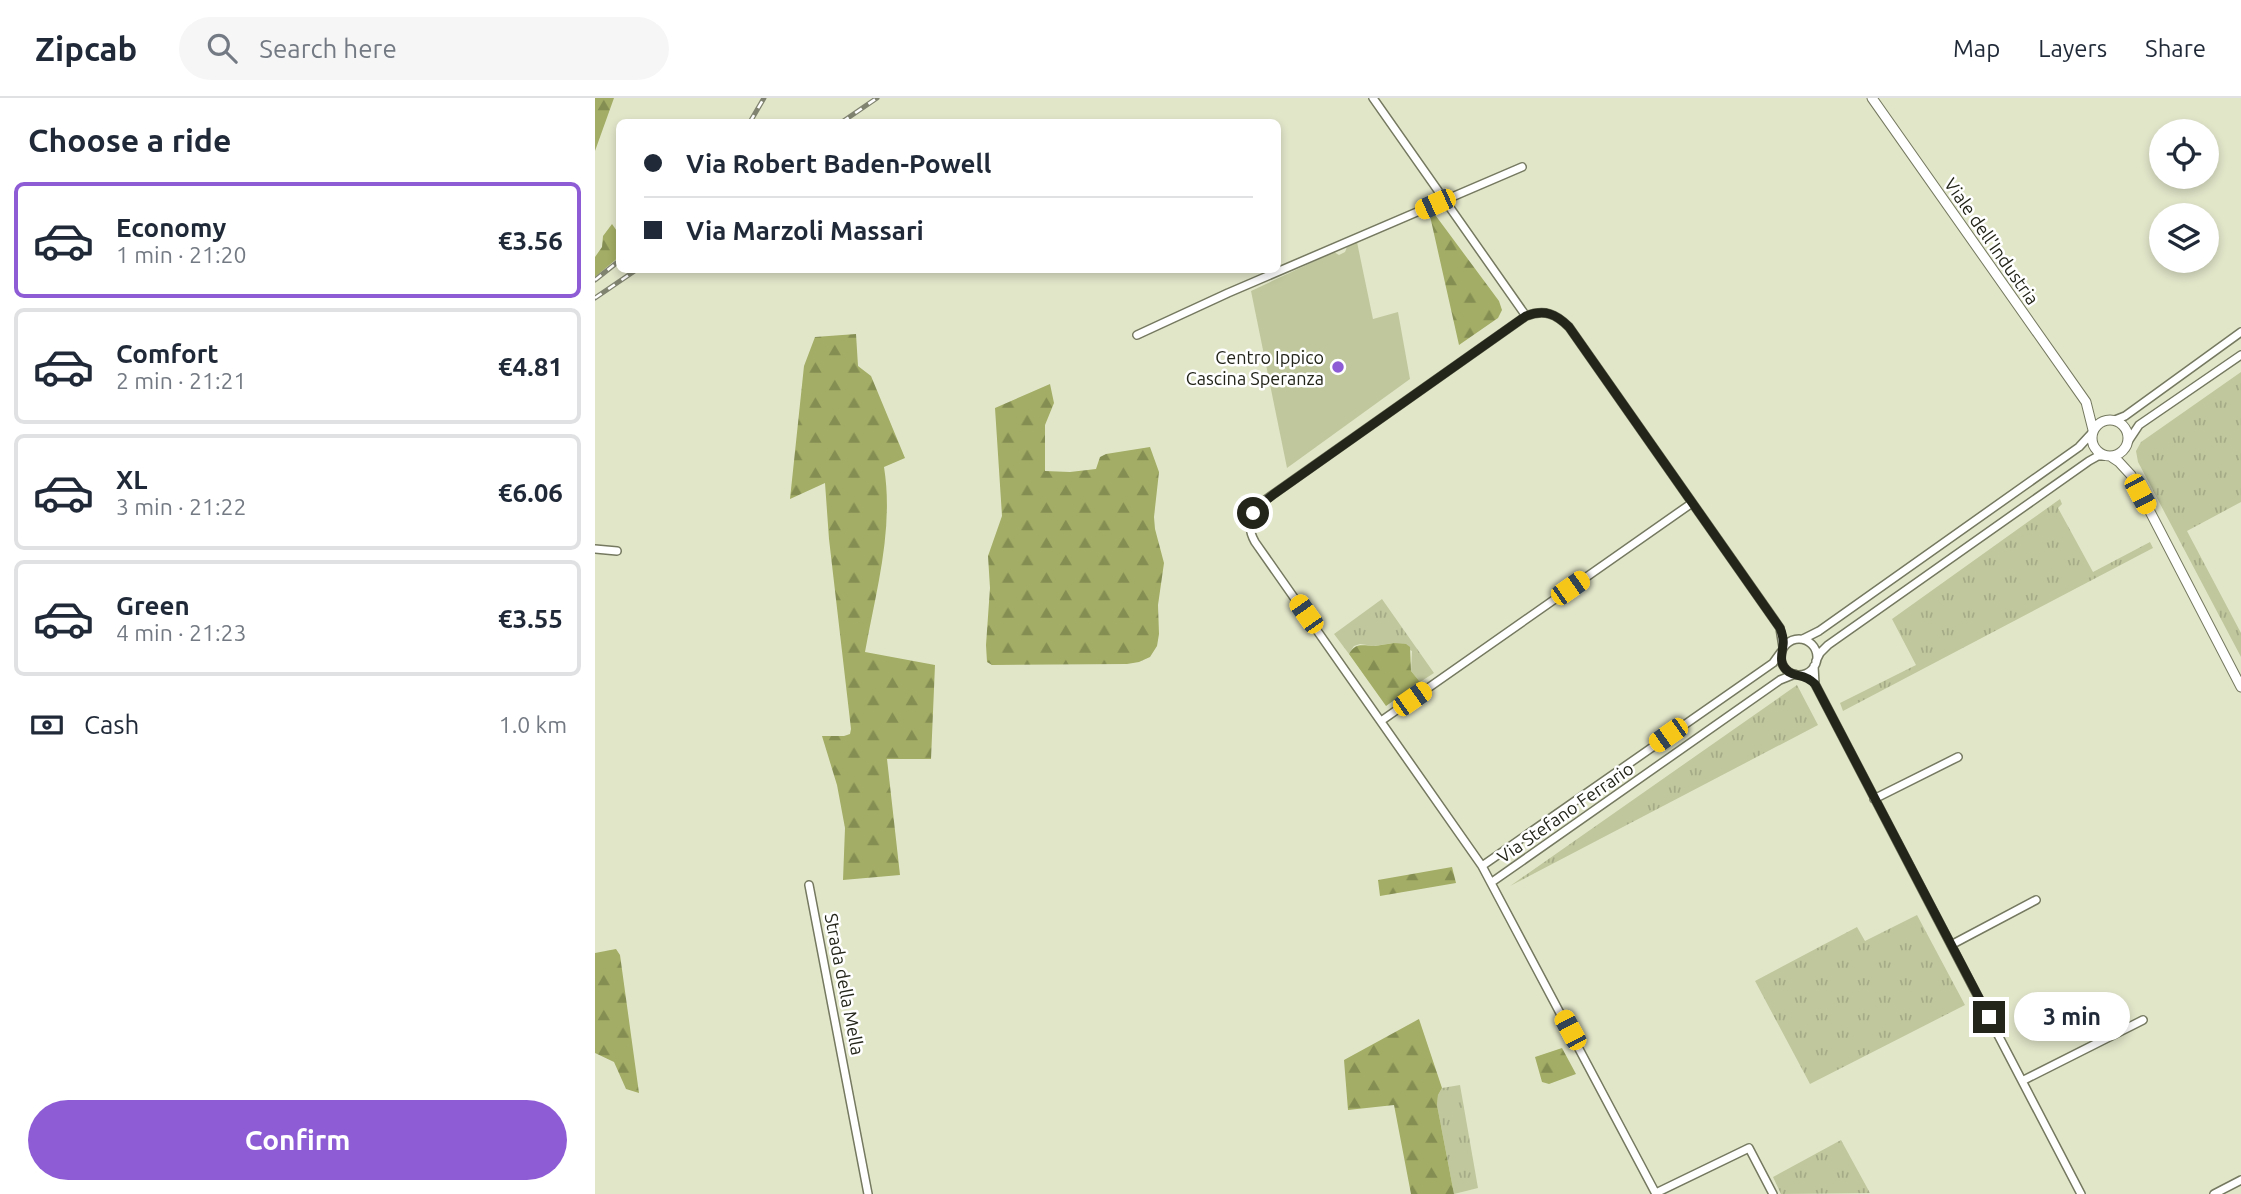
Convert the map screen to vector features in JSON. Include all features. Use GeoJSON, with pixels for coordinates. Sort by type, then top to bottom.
{"type":"FeatureCollection","features":[{"type":"Feature","properties":{"kind":"street"},"geometry":{"type":"LineString","coordinates":[[1373,98],[1526,316]]}},
{"type":"Feature","properties":{"kind":"street","name":"Viale dell'Industria"},"geometry":{"type":"LineString","coordinates":[[1872,98],[2086,402]]}},
{"type":"Feature","properties":{"kind":"street"},"geometry":{"type":"LineString","coordinates":[[1281,272],[1522,167]]}},
{"type":"Feature","properties":{"kind":"street"},"geometry":{"type":"LineString","coordinates":[[1137,335],[1278,273]]}},
{"type":"Feature","properties":{"kind":"street"},"geometry":{"type":"LineString","coordinates":[[1773,1194],[1749,1148],[1656,1194],[1492,882],[1253,539],[1250,529],[1252,515],[1261,503],[1526,316],[1547,312],[1569,327],[1780,628],[1815,649],[1815,684],[2081,1194]]}},
{"type":"Feature","properties":{"kind":"street"},"geometry":{"type":"LineString","coordinates":[[1782,650],[1792,640],[1819,631],[2079,447],[2100,422],[2125,416],[2241,332]]}},
{"type":"Feature","properties":{"kind":"street"},"geometry":{"type":"LineString","coordinates":[[1798,674],[1811,670],[1820,653],[1828,645],[2089,461],[2100,455],[2119,454],[2139,425],[2241,355]]}},
{"type":"Feature","properties":{"kind":"street"},"geometry":{"type":"LineString","coordinates":[[2086,402],[2124,425],[2128,443],[2126,456],[2131,475],[2241,687]]}},
{"type":"Feature","properties":{"kind":"street"},"geometry":{"type":"LineString","coordinates":[[2086,402],[2093,445],[2119,462],[2131,475]]}},
{"type":"Feature","properties":{"kind":"street"},"geometry":{"type":"LineString","coordinates":[[1381,721],[1692,503]]}},
{"type":"Feature","properties":{"kind":"street"},"geometry":{"type":"LineString","coordinates":[[595,549],[617,551]]}},
{"type":"Feature","properties":{"kind":"street"},"geometry":{"type":"LineString","coordinates":[[1780,628],[1782,663],[1789,672],[1815,684]]}},
{"type":"Feature","properties":{"kind":"street","name":"Via Stefano Ferrario"},"geometry":{"type":"LineString","coordinates":[[1482,866],[1769,665],[1782,650]]}},
{"type":"Feature","properties":{"kind":"street","name":"Via Stefano Ferrario"},"geometry":{"type":"LineString","coordinates":[[1492,882],[1780,680],[1788,675],[1798,674]]}},
{"type":"Feature","properties":{"kind":"street"},"geometry":{"type":"LineString","coordinates":[[1874,799],[1958,757]]}},
{"type":"Feature","properties":{"kind":"street","name":"Strada della Mella"},"geometry":{"type":"LineString","coordinates":[[809,884],[868,1194]]}},
{"type":"Feature","properties":{"kind":"street"},"geometry":{"type":"LineString","coordinates":[[1951,945],[2036,900]]}},
{"type":"Feature","properties":{"kind":"street"},"geometry":{"type":"LineString","coordinates":[[2022,1081],[2143,1020]]}},
{"type":"Feature","properties":{"kind":"street"},"geometry":{"type":"LineString","coordinates":[[2214,1194],[2241,1180]]}},
{"type":"Feature","properties":{"kind":"green space"},"geometry":{"type":"Polygon","coordinates":[[[595,98],[614,98],[595,151],[595,98]]]}},
{"type":"Feature","properties":{"kind":"green space"},"geometry":{"type":"Polygon","coordinates":[[[1433,212],[1499,301],[1502,310],[1498,318],[1459,345],[1430,216],[1433,212]]]}},
{"type":"Feature","properties":{"kind":"green space"},"geometry":{"type":"Polygon","coordinates":[[[612,224],[616,230],[616,260],[595,277],[595,257],[602,247],[603,236],[612,224]]]}},
{"type":"Feature","properties":{"kind":"green space","name":"Centro Ippico Cascina Speranza"},"geometry":{"type":"Polygon","coordinates":[[[1357,242],[1373,319],[1398,312],[1410,379],[1287,468],[1251,291],[1334,252],[1339,255],[1357,242]]]}},
{"type":"Feature","properties":{"kind":"green space"},"geometry":{"type":"Polygon","coordinates":[[[856,334],[858,366],[871,376],[905,458],[884,467],[887,490],[885,537],[865,652],[935,665],[931,759],[887,759],[900,875],[843,880],[845,828],[837,785],[822,736],[844,736],[850,734],[851,729],[825,483],[790,499],[804,366],[815,337],[856,334]]]}},
{"type":"Feature","properties":{"kind":"green space"},"geometry":{"type":"Polygon","coordinates":[[[2241,372],[2241,502],[2187,531],[2241,633],[2241,657],[2138,462],[2136,451],[2141,442],[2241,372]]]}},
{"type":"Feature","properties":{"kind":"green space"},"geometry":{"type":"Polygon","coordinates":[[[1050,384],[1054,403],[1045,425],[1045,471],[1096,469],[1100,457],[1106,454],[1150,447],[1159,472],[1154,517],[1164,563],[1158,605],[1159,634],[1157,646],[1150,657],[1139,662],[992,665],[987,662],[990,588],[988,556],[1002,516],[995,408],[1050,384]]]}},
{"type":"Feature","properties":{"kind":"green space"},"geometry":{"type":"Polygon","coordinates":[[[2060,499],[2062,504],[2058,508],[2093,572],[2150,542],[2153,548],[1843,711],[1840,703],[1916,665],[1892,619],[2060,499]]]}},
{"type":"Feature","properties":{"kind":"green space"},"geometry":{"type":"Polygon","coordinates":[[[1382,599],[1434,673],[1420,682],[1411,671],[1412,651],[1394,643],[1374,646],[1360,644],[1354,646],[1349,654],[1334,634],[1382,599]]]}},
{"type":"Feature","properties":{"kind":"green space"},"geometry":{"type":"Polygon","coordinates":[[[1394,643],[1410,647],[1411,671],[1420,682],[1386,706],[1349,654],[1357,646],[1394,643]]]}},
{"type":"Feature","properties":{"kind":"green space"},"geometry":{"type":"Polygon","coordinates":[[[1797,685],[1818,725],[1510,886],[1797,685]]]}},
{"type":"Feature","properties":{"kind":"green space"},"geometry":{"type":"Polygon","coordinates":[[[1452,867],[1456,883],[1380,896],[1378,880],[1452,867]]]}},
{"type":"Feature","properties":{"kind":"green space"},"geometry":{"type":"Polygon","coordinates":[[[1917,915],[1965,1005],[1810,1084],[1755,981],[1857,927],[1865,941],[1917,915]]]}},
{"type":"Feature","properties":{"kind":"green space"},"geometry":{"type":"Polygon","coordinates":[[[616,949],[620,955],[639,1093],[626,1089],[614,1062],[595,1053],[595,953],[616,949]]]}},
{"type":"Feature","properties":{"kind":"green space"},"geometry":{"type":"Polygon","coordinates":[[[1419,1019],[1442,1088],[1437,1105],[1454,1194],[1411,1194],[1394,1105],[1348,1110],[1344,1060],[1419,1019]]]}},
{"type":"Feature","properties":{"kind":"green space"},"geometry":{"type":"Polygon","coordinates":[[[1562,1048],[1576,1074],[1549,1084],[1542,1082],[1535,1057],[1562,1048]]]}},
{"type":"Feature","properties":{"kind":"green space"},"geometry":{"type":"Polygon","coordinates":[[[1460,1085],[1478,1188],[1454,1194],[1437,1105],[1442,1088],[1460,1085]]]}},
{"type":"Feature","properties":{"kind":"green space"},"geometry":{"type":"Polygon","coordinates":[[[1841,1140],[1870,1193],[1781,1194],[1773,1177],[1841,1140]]]}},
{"type":"Feature","properties":{"kind":"railway"},"geometry":{"type":"LineString","coordinates":[[752,119],[764,98]]}},
{"type":"Feature","properties":{"kind":"railway"},"geometry":{"type":"LineString","coordinates":[[846,119],[877,98]]}},
{"type":"Feature","properties":{"kind":"railway"},"geometry":{"type":"LineString","coordinates":[[595,280],[616,263]]}},
{"type":"Feature","properties":{"kind":"railway"},"geometry":{"type":"LineString","coordinates":[[595,298],[632,273]]}},
{"type":"Feature","properties":{"kind":"place","name":"Centro Ippico Cascina Speranza"},"geometry":{"type":"Point","coordinates":[1338,367]}},
{"type":"Feature","properties":{"kind":"route"},"geometry":{"type":"LineString","coordinates":[[1253,513],[1274,494],[1526,316],[1540,312],[1555,315],[1569,327],[1780,628],[1783,641],[1781,658],[1785,668],[1815,684],[1989,1017]]}}]}
